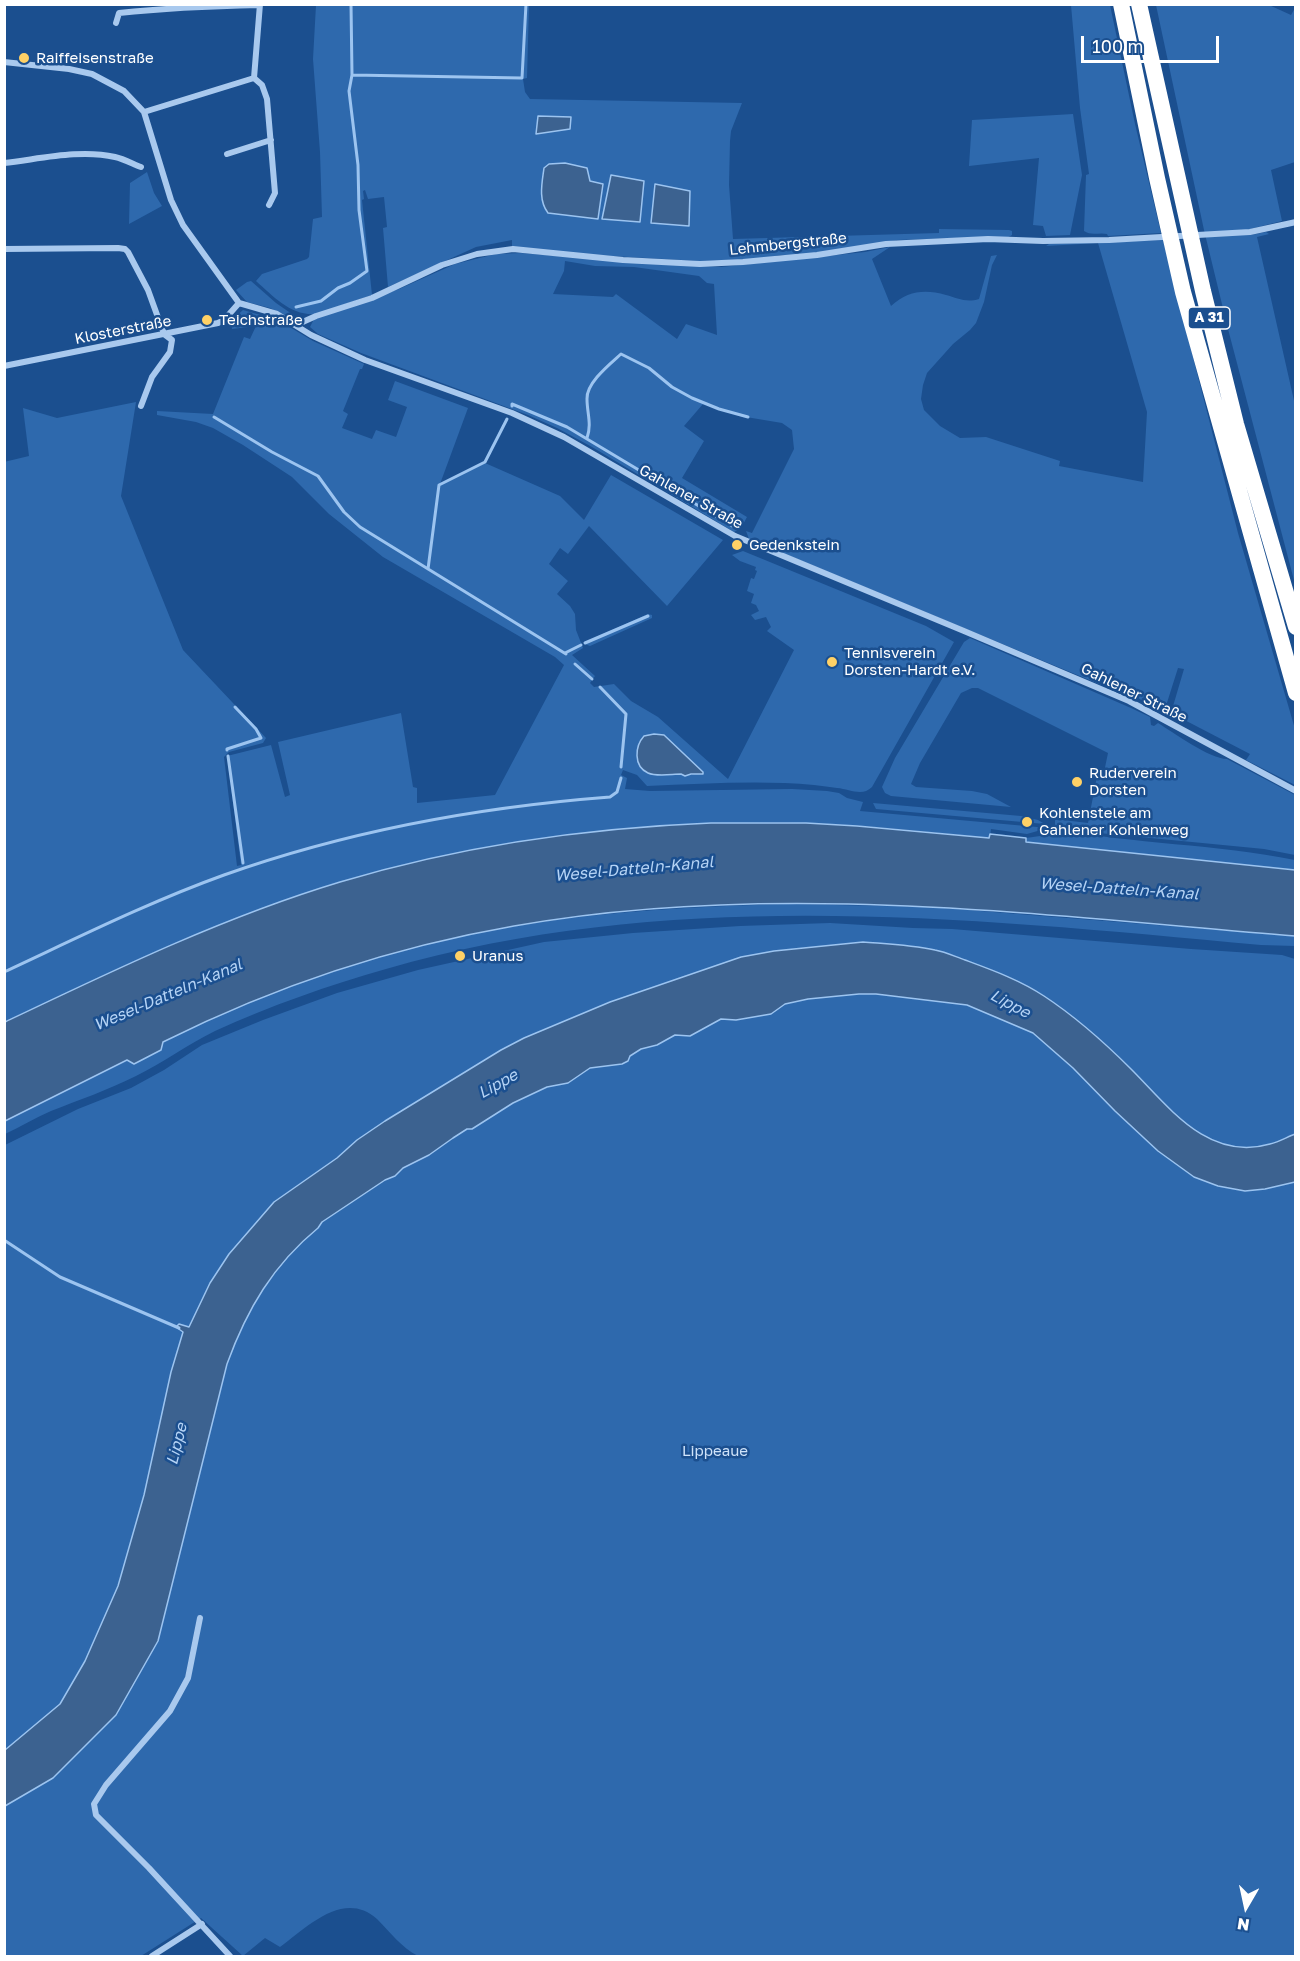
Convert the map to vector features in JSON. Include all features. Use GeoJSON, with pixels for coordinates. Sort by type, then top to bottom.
{"type":"FeatureCollection","features":[{"type":"Feature","properties":{"kind":"highway"},"geometry":{"type":"LineString","coordinates":[[1113,4],[1139,98]]}},
{"type":"Feature","properties":{"kind":"highway","name":"A 31"},"geometry":{"type":"LineString","coordinates":[[1121,4],[1139,98],[1183,292],[1296,693]]}},
{"type":"Feature","properties":{"kind":"highway","name":"A 31"},"geometry":{"type":"LineString","coordinates":[[1139,4],[1236,424],[1296,627]]}},
{"type":"Feature","properties":{"kind":"street"},"geometry":{"type":"LineString","coordinates":[[116,23],[119,13],[142,10],[260,5],[254,78]]}},
{"type":"Feature","properties":{"kind":"street"},"geometry":{"type":"LineString","coordinates":[[4,62],[69,69],[92,74],[124,91],[144,112],[158,163],[183,225],[239,303]]}},
{"type":"Feature","properties":{"kind":"street"},"geometry":{"type":"LineString","coordinates":[[144,112],[254,78]]}},
{"type":"Feature","properties":{"kind":"street"},"geometry":{"type":"LineString","coordinates":[[254,78],[262,85],[265,92],[271,140],[275,193],[269,205]]}},
{"type":"Feature","properties":{"kind":"street"},"geometry":{"type":"LineString","coordinates":[[227,154],[271,140]]}},
{"type":"Feature","properties":{"kind":"street"},"geometry":{"type":"LineString","coordinates":[[4,163],[94,154],[117,157],[141,167]]}},
{"type":"Feature","properties":{"kind":"street","name":"Lehmbergstraße"},"geometry":{"type":"LineString","coordinates":[[296,325],[372,298],[442,265],[477,254],[513,249],[623,260],[700,264],[817,255],[886,244],[988,239],[1043,242],[1109,240],[1250,232],[1296,222]]}},
{"type":"Feature","properties":{"kind":"street"},"geometry":{"type":"LineString","coordinates":[[4,249],[125,249],[134,261],[148,290],[164,333],[172,340],[170,352],[152,377],[141,406]]}},
{"type":"Feature","properties":{"kind":"street","name":"Gahlener Straße"},"geometry":{"type":"LineString","coordinates":[[239,303],[277,314],[312,335],[365,360],[512,413],[564,437],[735,536],[1129,701],[1296,791]]}},
{"type":"Feature","properties":{"kind":"street","name":"Klosterstraße"},"geometry":{"type":"LineString","coordinates":[[4,366],[218,323],[224,320],[239,303]]}},
{"type":"Feature","properties":{"kind":"street"},"geometry":{"type":"LineString","coordinates":[[200,1618],[188,1678],[170,1711],[106,1785],[94,1804],[96,1815],[230,1956]]}},
{"type":"Feature","properties":{"kind":"street"},"geometry":{"type":"LineString","coordinates":[[152,1956],[202,1924]]}},
{"type":"Feature","properties":{"kind":"green space"},"geometry":{"type":"Polygon","coordinates":[[[316,5],[529,5],[527,78],[523,79],[525,92],[530,99],[742,103],[731,131],[730,141],[729,185],[733,239],[939,233],[939,229],[1009,230],[1012,231],[1012,235],[1007,238],[897,240],[803,255],[699,261],[594,255],[512,247],[512,240],[476,247],[388,287],[383,228],[387,227],[384,197],[368,199],[365,190],[362,200],[372,295],[316,314],[299,312],[283,304],[256,281],[262,274],[307,259],[313,219],[322,217],[313,59],[316,5]]]}},
{"type":"Feature","properties":{"kind":"green space"},"geometry":{"type":"Polygon","coordinates":[[[1071,5],[1110,5],[1161,233],[1108,236],[1084,231],[1086,175],[1089,174],[1080,108],[1071,5]]]}},
{"type":"Feature","properties":{"kind":"green space"},"geometry":{"type":"Polygon","coordinates":[[[1156,5],[1269,5],[1291,15],[1295,8],[1295,162],[1271,170],[1282,221],[1250,229],[1251,235],[1266,232],[1269,234],[1257,237],[1295,405],[1295,584],[1204,230],[1156,5]]]}},
{"type":"Feature","properties":{"kind":"green space"},"geometry":{"type":"Polygon","coordinates":[[[1073,114],[1082,175],[1070,235],[1046,236],[1043,226],[1033,225],[1039,158],[969,166],[972,120],[1073,114]]]}},
{"type":"Feature","properties":{"kind":"green space"},"geometry":{"type":"Polygon","coordinates":[[[147,172],[154,193],[162,206],[129,224],[130,183],[147,172]]]}},
{"type":"Feature","properties":{"kind":"green space"},"geometry":{"type":"Polygon","coordinates":[[[1163,240],[1238,533],[1295,729],[1295,785],[1246,760],[1250,754],[1171,713],[1184,669],[1178,668],[1163,714],[1129,692],[1099,684],[749,539],[746,531],[752,533],[794,449],[792,430],[782,423],[740,416],[703,404],[684,426],[704,441],[682,478],[747,517],[741,528],[734,532],[557,428],[361,353],[318,334],[310,327],[314,319],[399,289],[455,264],[496,254],[521,253],[721,267],[865,252],[890,247],[872,259],[891,306],[910,294],[923,292],[966,300],[979,299],[991,256],[997,255],[992,265],[984,302],[976,323],[927,373],[921,399],[924,410],[940,426],[960,438],[986,437],[1060,461],[1059,466],[1143,482],[1147,412],[1098,243],[1046,246],[1049,244],[1163,240]],[[565,261],[564,271],[553,294],[613,297],[616,294],[677,339],[686,324],[717,335],[714,284],[707,283],[699,276],[634,267],[595,266],[565,261]]]}},
{"type":"Feature","properties":{"kind":"green space"},"geometry":{"type":"Polygon","coordinates":[[[251,281],[293,317],[247,302],[236,290],[251,281]]]}},
{"type":"Feature","properties":{"kind":"green space"},"geometry":{"type":"Polygon","coordinates":[[[243,310],[278,320],[313,341],[364,364],[343,411],[348,414],[342,428],[372,439],[376,430],[396,437],[407,407],[388,400],[395,381],[468,408],[440,484],[485,463],[560,496],[584,520],[611,475],[723,540],[667,606],[589,526],[568,554],[560,548],[549,564],[568,581],[557,594],[575,614],[576,630],[583,648],[572,655],[595,676],[590,683],[594,687],[614,684],[631,701],[658,717],[728,779],[794,650],[767,631],[771,627],[766,617],[755,620],[751,615],[759,611],[756,605],[751,603],[754,594],[747,591],[751,578],[754,579],[757,571],[756,567],[732,555],[743,551],[926,626],[954,642],[872,787],[864,792],[814,785],[772,783],[647,786],[637,775],[623,770],[621,775],[627,778],[625,789],[827,791],[863,802],[860,811],[1048,828],[1027,834],[991,829],[990,838],[806,823],[688,825],[571,834],[454,853],[340,882],[254,911],[128,964],[5,1022],[4,462],[29,456],[23,408],[57,418],[136,402],[121,496],[183,650],[266,738],[263,743],[229,752],[224,757],[237,866],[241,865],[227,756],[271,745],[285,797],[290,795],[278,742],[401,713],[413,787],[417,788],[417,803],[495,795],[564,665],[555,657],[383,557],[329,514],[292,477],[243,445],[213,428],[196,422],[157,415],[157,411],[213,414],[244,337],[250,339],[256,326],[232,329],[231,321],[243,310]],[[649,734],[649,773],[685,776],[703,772],[664,735],[649,734]]]}},
{"type":"Feature","properties":{"kind":"green space"},"geometry":{"type":"Polygon","coordinates":[[[648,614],[652,615],[652,618],[590,646],[585,644],[585,642],[648,614]]]}},
{"type":"Feature","properties":{"kind":"green space"},"geometry":{"type":"Polygon","coordinates":[[[970,638],[1150,717],[1151,725],[1158,723],[1211,755],[1227,759],[1295,795],[1295,855],[1264,849],[1089,832],[1055,825],[1055,819],[1088,823],[1097,776],[1103,777],[1108,753],[978,688],[961,693],[920,763],[911,784],[916,787],[987,794],[1011,807],[891,796],[885,793],[882,787],[895,758],[964,642],[970,638]]]}},
{"type":"Feature","properties":{"kind":"green space"},"geometry":{"type":"Polygon","coordinates":[[[873,803],[1021,816],[1045,824],[876,809],[873,803]]]}},
{"type":"Feature","properties":{"kind":"green space"},"geometry":{"type":"Polygon","coordinates":[[[1055,829],[1295,860],[1295,870],[1026,842],[1026,838],[1040,836],[1055,829]]]}},
{"type":"Feature","properties":{"kind":"green space"},"geometry":{"type":"Polygon","coordinates":[[[788,904],[930,907],[1295,936],[1295,946],[932,919],[822,916],[712,918],[602,926],[494,943],[386,969],[321,989],[215,1031],[136,1076],[51,1111],[5,1134],[5,1121],[128,1060],[134,1063],[161,1048],[162,1042],[204,1022],[291,986],[380,957],[470,934],[550,921],[652,910],[788,904]]]}},
{"type":"Feature","properties":{"kind":"green space","name":"Lippeaue"},"geometry":{"type":"Polygon","coordinates":[[[830,923],[952,929],[1282,955],[1295,959],[1295,1956],[418,1956],[401,1944],[377,1919],[364,1911],[352,1908],[339,1909],[326,1914],[280,1947],[265,1938],[243,1956],[201,1918],[141,1956],[5,1956],[5,1145],[78,1109],[131,1088],[202,1045],[337,993],[418,970],[544,942],[633,933],[830,923]]]}},
{"type":"Feature","properties":{"kind":"water"},"geometry":{"type":"Polygon","coordinates":[[[538,116],[571,117],[570,129],[536,134],[538,116]]]}},
{"type":"Feature","properties":{"kind":"water"},"geometry":{"type":"Polygon","coordinates":[[[565,163],[587,168],[590,181],[603,184],[598,219],[548,213],[545,208],[541,191],[544,168],[549,164],[565,163]]]}},
{"type":"Feature","properties":{"kind":"water"},"geometry":{"type":"Polygon","coordinates":[[[611,175],[644,181],[640,222],[602,219],[611,175]]]}},
{"type":"Feature","properties":{"kind":"water"},"geometry":{"type":"Polygon","coordinates":[[[655,184],[690,191],[689,226],[651,223],[655,184]]]}},
{"type":"Feature","properties":{"kind":"water"},"geometry":{"type":"Polygon","coordinates":[[[664,735],[703,774],[656,775],[643,770],[638,761],[637,750],[644,736],[664,735]]]}},
{"type":"Feature","properties":{"kind":"water","name":"Wesel-Datteln-Kanal"},"geometry":{"type":"Polygon","coordinates":[[[711,823],[806,823],[989,838],[990,834],[1026,838],[1026,842],[1295,870],[1295,936],[1003,911],[905,906],[806,903],[709,905],[611,912],[469,935],[379,957],[334,971],[205,1022],[163,1042],[161,1050],[134,1064],[127,1060],[5,1121],[5,1022],[212,928],[340,882],[431,858],[570,834],[711,823]]]}},
{"type":"Feature","properties":{"kind":"water","name":"Lippe"},"geometry":{"type":"Polygon","coordinates":[[[863,942],[926,948],[943,952],[1006,976],[1035,990],[1089,1030],[1175,1114],[1209,1138],[1227,1145],[1248,1148],[1273,1143],[1295,1134],[1295,1182],[1245,1191],[1218,1186],[1194,1177],[1158,1151],[1073,1068],[1033,1033],[967,1005],[876,994],[808,999],[785,1004],[771,1014],[736,1020],[721,1019],[690,1036],[675,1035],[657,1045],[641,1049],[622,1064],[590,1068],[568,1083],[547,1087],[513,1103],[472,1129],[467,1129],[429,1155],[403,1168],[395,1176],[385,1180],[322,1222],[288,1257],[263,1289],[243,1325],[227,1364],[158,1641],[116,1715],[53,1778],[5,1806],[5,1750],[60,1704],[85,1661],[118,1586],[144,1495],[171,1372],[183,1332],[176,1327],[179,1324],[189,1327],[210,1283],[229,1254],[274,1202],[385,1121],[524,1038],[610,1002],[741,957],[774,951],[863,942]]]}},
{"type":"Feature","properties":{"kind":"waterway"},"geometry":{"type":"LineString","coordinates":[[296,307],[321,301],[367,271],[359,210],[358,165],[349,91],[352,75],[351,4]]}},
{"type":"Feature","properties":{"kind":"waterway"},"geometry":{"type":"LineString","coordinates":[[352,75],[522,78],[526,4]]}},
{"type":"Feature","properties":{"kind":"waterway"},"geometry":{"type":"LineString","coordinates":[[252,324],[272,323]]}},
{"type":"Feature","properties":{"kind":"waterway"},"geometry":{"type":"LineString","coordinates":[[587,438],[589,423],[587,404],[590,387],[621,354],[649,368],[672,387],[692,398],[748,417]]}},
{"type":"Feature","properties":{"kind":"waterway"},"geometry":{"type":"LineString","coordinates":[[512,406],[512,404],[567,427],[734,527]]}},
{"type":"Feature","properties":{"kind":"waterway"},"geometry":{"type":"LineString","coordinates":[[214,417],[272,452],[318,476],[344,512],[360,527],[566,654]]}},
{"type":"Feature","properties":{"kind":"waterway"},"geometry":{"type":"LineString","coordinates":[[428,569],[439,485],[485,462],[507,419]]}},
{"type":"Feature","properties":{"kind":"waterway"},"geometry":{"type":"LineString","coordinates":[[585,643],[648,616]]}},
{"type":"Feature","properties":{"kind":"waterway"},"geometry":{"type":"LineString","coordinates":[[565,653],[581,645]]}},
{"type":"Feature","properties":{"kind":"waterway"},"geometry":{"type":"LineString","coordinates":[[575,664],[592,679]]}},
{"type":"Feature","properties":{"kind":"waterway"},"geometry":{"type":"LineString","coordinates":[[600,687],[626,714],[621,767]]}},
{"type":"Feature","properties":{"kind":"waterway"},"geometry":{"type":"LineString","coordinates":[[227,750],[261,738],[256,729],[235,707]]}},
{"type":"Feature","properties":{"kind":"waterway"},"geometry":{"type":"LineString","coordinates":[[228,756],[243,863]]}},
{"type":"Feature","properties":{"kind":"waterway"},"geometry":{"type":"LineString","coordinates":[[4,972],[168,897],[271,859],[366,834],[463,814],[610,797],[617,792],[621,778]]}},
{"type":"Feature","properties":{"kind":"waterway"},"geometry":{"type":"LineString","coordinates":[[4,1240],[60,1277],[179,1328]]}},
{"type":"Feature","properties":{"kind":"place","name":"Raiffeisenstraße"},"geometry":{"type":"Point","coordinates":[24,58]}},
{"type":"Feature","properties":{"kind":"place","name":"Teichstraße"},"geometry":{"type":"Point","coordinates":[207,320]}},
{"type":"Feature","properties":{"kind":"place","name":"Gedenkstein"},"geometry":{"type":"Point","coordinates":[737,545]}},
{"type":"Feature","properties":{"kind":"place","name":"Tennisverein Dorsten-Hardt e.V."},"geometry":{"type":"Point","coordinates":[832,662]}},
{"type":"Feature","properties":{"kind":"place","name":"Ruderverein Dorsten"},"geometry":{"type":"Point","coordinates":[1077,782]}},
{"type":"Feature","properties":{"kind":"place","name":"Kohlenstele am Gahlener Kohlenweg"},"geometry":{"type":"Point","coordinates":[1027,822]}},
{"type":"Feature","properties":{"kind":"place","name":"Uranus"},"geometry":{"type":"Point","coordinates":[460,956]}}]}
